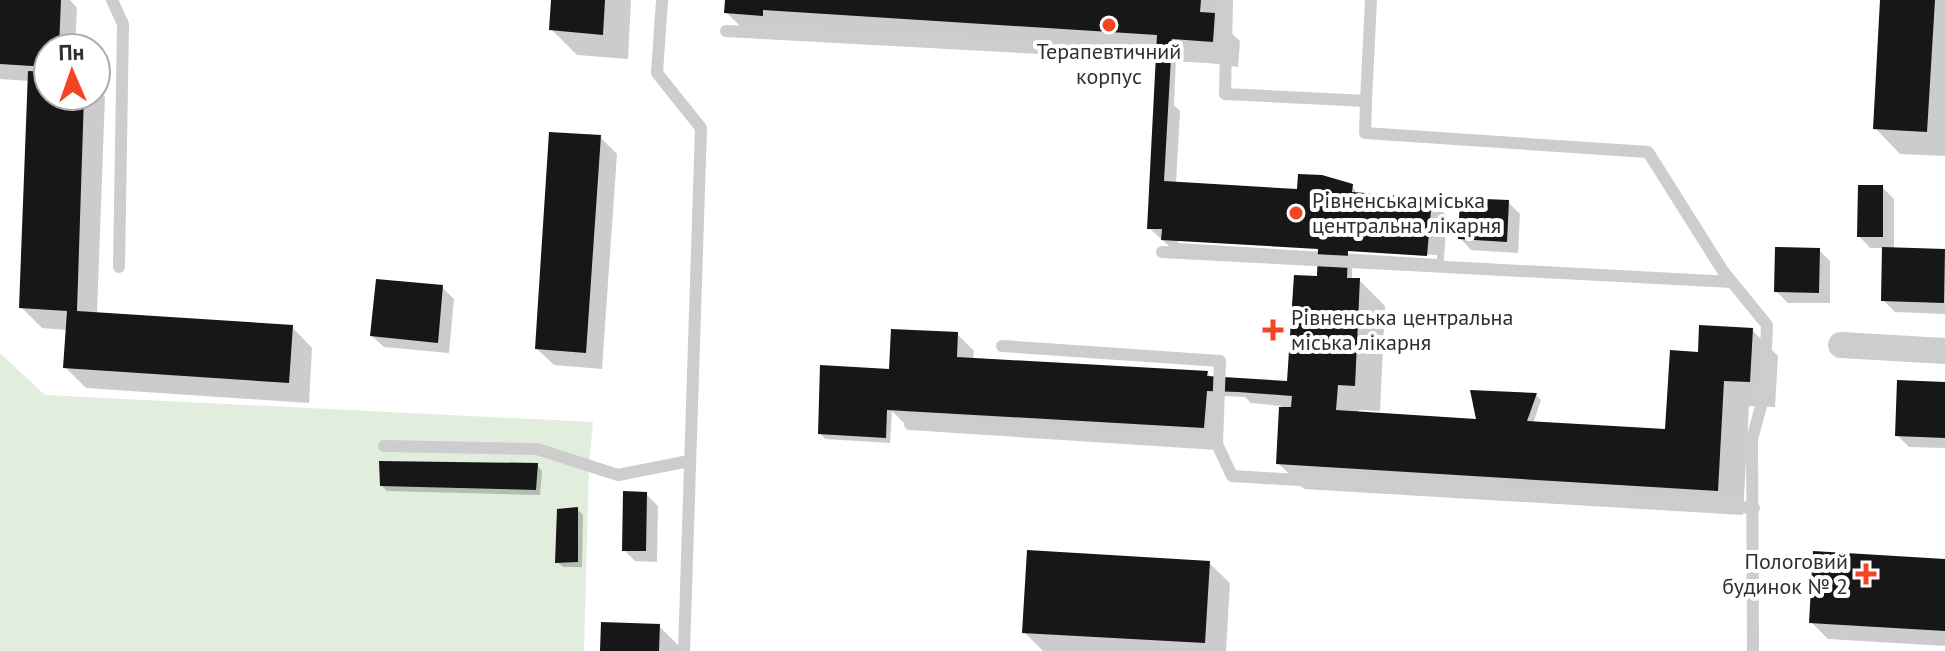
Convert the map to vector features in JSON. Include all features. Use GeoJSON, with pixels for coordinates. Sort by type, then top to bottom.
{"type":"FeatureCollection","features":[{"type":"Feature","properties":{"kind":"street"},"geometry":{"type":"LineString","coordinates":[[1841,345],[1945,351]]}},
{"type":"Feature","properties":{"kind":"lane"},"geometry":{"type":"LineString","coordinates":[[112,0],[123,24],[119,267]]}},
{"type":"Feature","properties":{"kind":"lane"},"geometry":{"type":"LineString","coordinates":[[662,0],[657,73],[701,128],[684,651]]}},
{"type":"Feature","properties":{"kind":"lane"},"geometry":{"type":"LineString","coordinates":[[1227,0],[1225,94],[1366,101]]}},
{"type":"Feature","properties":{"kind":"lane"},"geometry":{"type":"LineString","coordinates":[[1371,0],[1365,133],[1648,152],[1732,282],[1767,325],[1764,395],[1752,439],[1753,651]]}},
{"type":"Feature","properties":{"kind":"lane"},"geometry":{"type":"LineString","coordinates":[[726,31],[1225,58]]}},
{"type":"Feature","properties":{"kind":"lane"},"geometry":{"type":"LineString","coordinates":[[1162,252],[1732,282]]}},
{"type":"Feature","properties":{"kind":"lane"},"geometry":{"type":"LineString","coordinates":[[1002,346],[1220,361],[1217,444],[1232,476],[1754,508]]}},
{"type":"Feature","properties":{"kind":"lane"},"geometry":{"type":"LineString","coordinates":[[910,424],[1217,444]]}},
{"type":"Feature","properties":{"kind":"lane"},"geometry":{"type":"LineString","coordinates":[[384,446],[537,449],[618,475],[689,461]]}},
{"type":"Feature","properties":{"kind":"green space"},"geometry":{"type":"Polygon","coordinates":[[[0,353],[45,395],[593,422],[584,651],[0,651],[0,353]]]}},
{"type":"Feature","properties":{"kind":"building"},"geometry":{"type":"Polygon","coordinates":[[[0,0],[61,0],[60,32],[32,32],[32,66],[0,64],[0,0]]]}},
{"type":"Feature","properties":{"kind":"building"},"geometry":{"type":"Polygon","coordinates":[[[551,0],[605,0],[603,35],[549,30],[551,0]]]}},
{"type":"Feature","properties":{"kind":"building"},"geometry":{"type":"Polygon","coordinates":[[[725,0],[1201,0],[1200,12],[1215,13],[1213,42],[1172,39],[1164,181],[1297,189],[1298,174],[1322,175],[1353,184],[1352,192],[1432,198],[1427,256],[1348,251],[1347,278],[1360,278],[1355,386],[1338,385],[1336,410],[1476,419],[1470,390],[1537,393],[1527,421],[1665,429],[1670,350],[1698,352],[1699,325],[1753,328],[1750,382],[1724,381],[1718,491],[1276,464],[1279,407],[1291,407],[1292,396],[1238,392],[1207,391],[1204,428],[887,410],[886,438],[818,434],[820,365],[889,369],[891,329],[958,332],[957,357],[1208,371],[1207,376],[1287,381],[1294,275],[1317,276],[1318,249],[1161,240],[1162,229],[1147,229],[1157,35],[763,10],[763,16],[724,13],[725,0]]]}},
{"type":"Feature","properties":{"kind":"building"},"geometry":{"type":"Polygon","coordinates":[[[1880,0],[1935,0],[1927,132],[1873,129],[1880,0]]]}},
{"type":"Feature","properties":{"kind":"building"},"geometry":{"type":"Polygon","coordinates":[[[28,71],[32,71],[32,112],[83,112],[77,311],[293,325],[289,383],[63,368],[67,311],[19,308],[28,71]]]}},
{"type":"Feature","properties":{"kind":"building"},"geometry":{"type":"Polygon","coordinates":[[[549,132],[601,135],[586,353],[535,349],[549,132]]]}},
{"type":"Feature","properties":{"kind":"building"},"geometry":{"type":"Polygon","coordinates":[[[1858,185],[1883,185],[1883,237],[1857,237],[1858,185]]]}},
{"type":"Feature","properties":{"kind":"building"},"geometry":{"type":"Polygon","coordinates":[[[1460,198],[1509,200],[1507,242],[1458,239],[1460,198]]]}},
{"type":"Feature","properties":{"kind":"building"},"geometry":{"type":"Polygon","coordinates":[[[1775,247],[1820,248],[1819,293],[1774,292],[1775,247]]]}},
{"type":"Feature","properties":{"kind":"building"},"geometry":{"type":"Polygon","coordinates":[[[1882,247],[1945,249],[1944,303],[1881,301],[1882,247]]]}},
{"type":"Feature","properties":{"kind":"building"},"geometry":{"type":"Polygon","coordinates":[[[376,279],[443,285],[438,343],[370,336],[376,279]]]}},
{"type":"Feature","properties":{"kind":"building"},"geometry":{"type":"Polygon","coordinates":[[[1897,380],[1945,382],[1945,438],[1895,436],[1897,380]]]}},
{"type":"Feature","properties":{"kind":"building"},"geometry":{"type":"Polygon","coordinates":[[[379,461],[538,463],[536,490],[380,486],[379,461]]]}},
{"type":"Feature","properties":{"kind":"building"},"geometry":{"type":"Polygon","coordinates":[[[623,491],[647,492],[646,551],[622,551],[623,491]]]}},
{"type":"Feature","properties":{"kind":"building"},"geometry":{"type":"Polygon","coordinates":[[[578,507],[578,562],[555,563],[557,509],[578,507]]]}},
{"type":"Feature","properties":{"kind":"building"},"geometry":{"type":"Polygon","coordinates":[[[1027,550],[1210,561],[1205,643],[1022,633],[1027,550]]]}},
{"type":"Feature","properties":{"kind":"building"},"geometry":{"type":"Polygon","coordinates":[[[1813,551],[1945,559],[1945,631],[1809,623],[1813,551]]]}},
{"type":"Feature","properties":{"kind":"building"},"geometry":{"type":"Polygon","coordinates":[[[601,622],[660,624],[659,651],[600,651],[601,622]]]}},
{"type":"Feature","properties":{"kind":"place","name":"Терапевтичний корпус"},"geometry":{"type":"Point","coordinates":[1109,25]}},
{"type":"Feature","properties":{"kind":"place","name":"Рівненська міська центральна лікарня"},"geometry":{"type":"Point","coordinates":[1296,213]}},
{"type":"Feature","properties":{"kind":"place","name":"Рівненська центральна міська лікарня"},"geometry":{"type":"Point","coordinates":[1273,330]}},
{"type":"Feature","properties":{"kind":"place","name":"Пологовий будинок № 2"},"geometry":{"type":"Point","coordinates":[1866,574]}}]}
